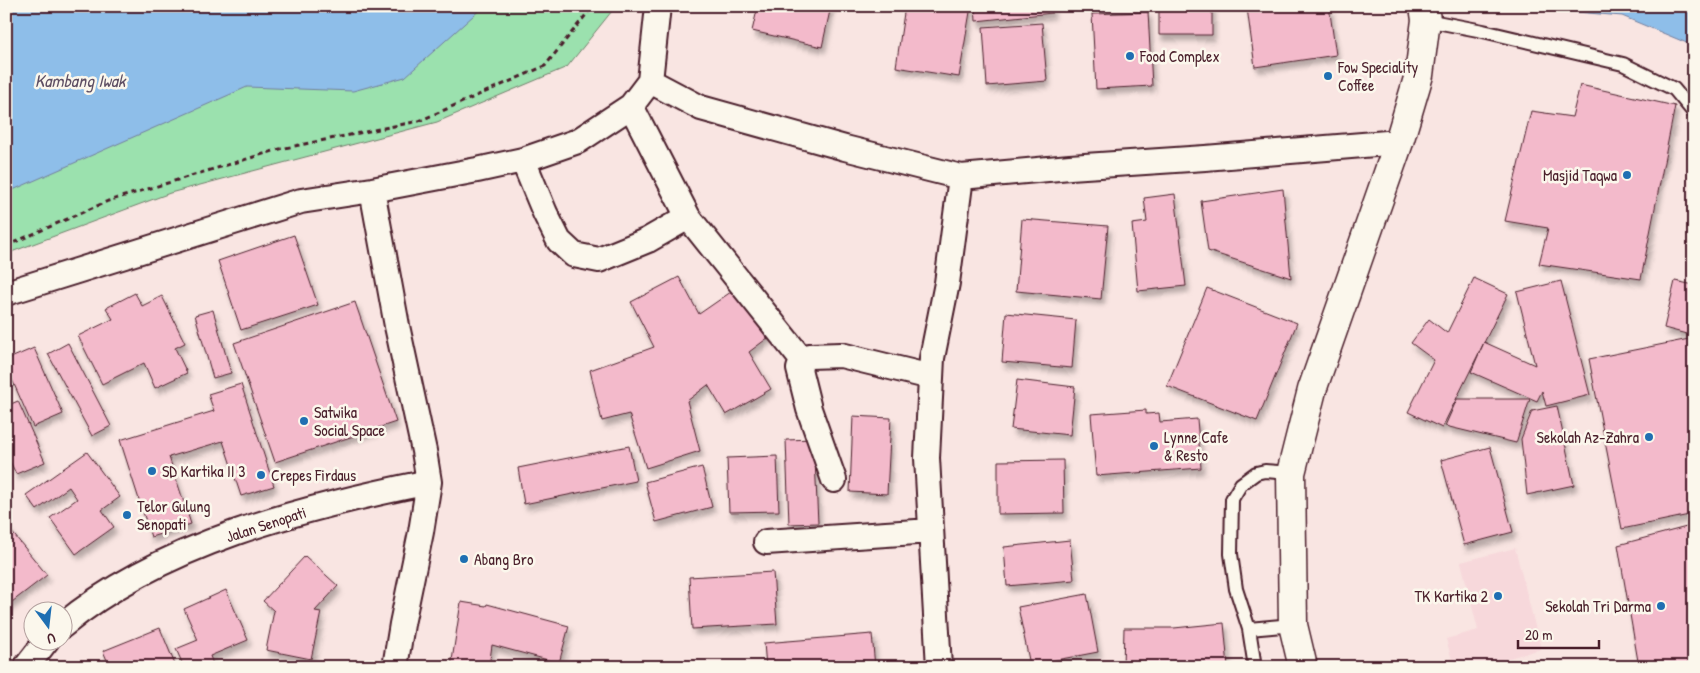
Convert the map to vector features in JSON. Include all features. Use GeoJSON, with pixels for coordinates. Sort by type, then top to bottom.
{"type":"FeatureCollection","features":[{"type":"Feature","properties":{"kind":"main road"},"geometry":{"type":"LineString","coordinates":[[1303,667],[1293,625],[1291,473],[1312,390],[1399,142],[1419,75],[1425,13]]}},
{"type":"Feature","properties":{"kind":"street"},"geometry":{"type":"LineString","coordinates":[[6,292],[301,201],[372,190],[523,160],[578,141],[631,106],[650,81],[658,6]]}},
{"type":"Feature","properties":{"kind":"street"},"geometry":{"type":"LineString","coordinates":[[650,81],[701,108],[845,148],[961,177],[1399,142]]}},
{"type":"Feature","properties":{"kind":"street"},"geometry":{"type":"LineString","coordinates":[[631,106],[688,217],[802,360]]}},
{"type":"Feature","properties":{"kind":"street"},"geometry":{"type":"LineString","coordinates":[[523,160],[560,241],[574,255],[599,260],[648,240],[688,217]]}},
{"type":"Feature","properties":{"kind":"street"},"geometry":{"type":"LineString","coordinates":[[939,667],[927,458],[932,358],[947,283],[961,177]]}},
{"type":"Feature","properties":{"kind":"street"},"geometry":{"type":"LineString","coordinates":[[372,190],[397,326],[429,482],[395,667]]}},
{"type":"Feature","properties":{"kind":"street"},"geometry":{"type":"LineString","coordinates":[[834,480],[809,410],[799,369],[802,360],[809,356],[841,355],[931,377]]}},
{"type":"Feature","properties":{"kind":"street","name":"Jalan Senopati"},"geometry":{"type":"LineString","coordinates":[[72,619],[108,592],[130,580],[168,561],[227,536],[286,516],[353,498],[429,482]]}},
{"type":"Feature","properties":{"kind":"street"},"geometry":{"type":"LineString","coordinates":[[766,542],[931,531]]}},
{"type":"Feature","properties":{"kind":"street"},"geometry":{"type":"LineString","coordinates":[[26,667],[39,650]]}},
{"type":"Feature","properties":{"kind":"lane"},"geometry":{"type":"LineString","coordinates":[[1425,13],[1483,31],[1623,64],[1674,89],[1694,113]]}},
{"type":"Feature","properties":{"kind":"lane"},"geometry":{"type":"LineString","coordinates":[[1254,667],[1249,629],[1236,589],[1231,554],[1232,499],[1241,484],[1256,473],[1265,471],[1291,473]]}},
{"type":"Feature","properties":{"kind":"lane"},"geometry":{"type":"LineString","coordinates":[[1249,629],[1293,625]]}},
{"type":"Feature","properties":{"kind":"path"},"geometry":{"type":"LineString","coordinates":[[6,246],[118,198],[280,149],[418,121],[546,66],[593,6]]}},
{"type":"Feature","properties":{"kind":"shaded area","name":"TK Kartika 2"},"geometry":{"type":"Polygon","coordinates":[[[1515,548],[1541,649],[1477,667],[1454,667],[1446,639],[1478,630],[1461,562],[1515,548]]]}},
{"type":"Feature","properties":{"kind":"green space"},"geometry":{"type":"Polygon","coordinates":[[[6,6],[616,6],[567,67],[437,122],[170,193],[6,254],[6,6]]]}},
{"type":"Feature","properties":{"kind":"water","name":"Kambang Iwak"},"geometry":{"type":"Polygon","coordinates":[[[6,6],[484,6],[405,77],[353,91],[247,87],[6,193],[6,6]]]}},
{"type":"Feature","properties":{"kind":"water"},"geometry":{"type":"Polygon","coordinates":[[[1502,6],[1694,6],[1694,46],[1622,16],[1543,9],[1502,8],[1502,6]]]}},
{"type":"Feature","properties":{"kind":"building"},"geometry":{"type":"Polygon","coordinates":[[[758,6],[831,6],[822,47],[752,31],[758,6]]]}},
{"type":"Feature","properties":{"kind":"building"},"geometry":{"type":"Polygon","coordinates":[[[905,6],[971,6],[959,77],[896,67],[905,6]]]}},
{"type":"Feature","properties":{"kind":"building"},"geometry":{"type":"Polygon","coordinates":[[[975,6],[1051,6],[1052,13],[976,21],[975,6]]]}},
{"type":"Feature","properties":{"kind":"building"},"geometry":{"type":"Polygon","coordinates":[[[1159,6],[1212,6],[1212,35],[1159,35],[1159,6]]]}},
{"type":"Feature","properties":{"kind":"building"},"geometry":{"type":"Polygon","coordinates":[[[1259,6],[1329,6],[1336,55],[1255,67],[1247,8],[1259,6]]]}},
{"type":"Feature","properties":{"kind":"building"},"geometry":{"type":"Polygon","coordinates":[[[1148,12],[1152,86],[1096,89],[1092,14],[1148,12]]]}},
{"type":"Feature","properties":{"kind":"building"},"geometry":{"type":"Polygon","coordinates":[[[1042,23],[1047,81],[987,86],[983,27],[1042,23]]]}},
{"type":"Feature","properties":{"kind":"building"},"geometry":{"type":"Polygon","coordinates":[[[1580,85],[1675,106],[1641,279],[1539,264],[1548,228],[1505,221],[1531,111],[1572,117],[1580,85]]]}},
{"type":"Feature","properties":{"kind":"building"},"geometry":{"type":"Polygon","coordinates":[[[1283,189],[1291,278],[1208,251],[1201,201],[1283,189]]]}},
{"type":"Feature","properties":{"kind":"building"},"geometry":{"type":"Polygon","coordinates":[[[1175,194],[1186,286],[1138,291],[1132,224],[1147,222],[1144,198],[1175,194]]]}},
{"type":"Feature","properties":{"kind":"building"},"geometry":{"type":"Polygon","coordinates":[[[1022,219],[1108,226],[1101,299],[1016,291],[1022,219]]]}},
{"type":"Feature","properties":{"kind":"building"},"geometry":{"type":"Polygon","coordinates":[[[294,235],[318,305],[241,330],[218,261],[294,235]]]}},
{"type":"Feature","properties":{"kind":"building"},"geometry":{"type":"Polygon","coordinates":[[[679,277],[699,314],[741,285],[777,331],[749,352],[771,389],[726,415],[708,385],[687,401],[700,451],[646,468],[629,414],[602,421],[590,370],[654,347],[631,302],[679,277]]]}},
{"type":"Feature","properties":{"kind":"building"},"geometry":{"type":"Polygon","coordinates":[[[1474,278],[1508,294],[1442,428],[1408,412],[1434,360],[1411,343],[1429,319],[1447,333],[1474,278]]]}},
{"type":"Feature","properties":{"kind":"building"},"geometry":{"type":"Polygon","coordinates":[[[1561,281],[1590,395],[1546,406],[1542,391],[1537,401],[1471,372],[1484,342],[1535,365],[1517,292],[1561,281]]]}},
{"type":"Feature","properties":{"kind":"building"},"geometry":{"type":"Polygon","coordinates":[[[1675,281],[1694,285],[1694,336],[1664,328],[1675,281]]]}},
{"type":"Feature","properties":{"kind":"building"},"geometry":{"type":"Polygon","coordinates":[[[1207,288],[1297,323],[1257,421],[1167,386],[1207,288]]]}},
{"type":"Feature","properties":{"kind":"building"},"geometry":{"type":"Polygon","coordinates":[[[135,293],[142,306],[162,296],[185,343],[175,348],[187,373],[155,388],[144,363],[102,384],[78,336],[113,319],[106,308],[135,293]]]}},
{"type":"Feature","properties":{"kind":"building"},"geometry":{"type":"Polygon","coordinates":[[[355,302],[396,422],[275,462],[234,343],[355,302]]]}},
{"type":"Feature","properties":{"kind":"building"},"geometry":{"type":"Polygon","coordinates":[[[213,310],[231,373],[213,378],[195,315],[213,310]]]}},
{"type":"Feature","properties":{"kind":"building"},"geometry":{"type":"Polygon","coordinates":[[[1006,313],[1076,320],[1072,368],[1002,362],[1006,313]]]}},
{"type":"Feature","properties":{"kind":"building","name":"Sekolah Az-Zahra"},"geometry":{"type":"Polygon","coordinates":[[[1694,338],[1694,514],[1622,529],[1589,359],[1694,338]]]}},
{"type":"Feature","properties":{"kind":"building"},"geometry":{"type":"Polygon","coordinates":[[[68,343],[111,426],[92,436],[48,354],[68,343]]]}},
{"type":"Feature","properties":{"kind":"building"},"geometry":{"type":"Polygon","coordinates":[[[34,348],[63,414],[33,427],[6,366],[6,360],[34,348]]]}},
{"type":"Feature","properties":{"kind":"building"},"geometry":{"type":"Polygon","coordinates":[[[1017,380],[1075,387],[1070,435],[1011,429],[1017,380]]]}},
{"type":"Feature","properties":{"kind":"building","name":"SD Kartika II 3"},"geometry":{"type":"Polygon","coordinates":[[[241,384],[274,486],[241,496],[223,441],[169,457],[191,524],[151,537],[120,440],[214,411],[208,394],[241,384]]]}},
{"type":"Feature","properties":{"kind":"building"},"geometry":{"type":"Polygon","coordinates":[[[1457,399],[1530,399],[1516,443],[1445,426],[1457,399]]]}},
{"type":"Feature","properties":{"kind":"building"},"geometry":{"type":"Polygon","coordinates":[[[18,401],[45,462],[16,474],[6,453],[6,406],[18,401]]]}},
{"type":"Feature","properties":{"kind":"building"},"geometry":{"type":"Polygon","coordinates":[[[1557,406],[1574,485],[1527,495],[1521,439],[1532,411],[1557,406]]]}},
{"type":"Feature","properties":{"kind":"building"},"geometry":{"type":"Polygon","coordinates":[[[1146,410],[1146,414],[1159,413],[1160,422],[1197,419],[1201,468],[1096,476],[1091,414],[1146,410]]]}},
{"type":"Feature","properties":{"kind":"building"},"geometry":{"type":"Polygon","coordinates":[[[853,416],[891,418],[887,494],[850,492],[853,416]]]}},
{"type":"Feature","properties":{"kind":"building"},"geometry":{"type":"Polygon","coordinates":[[[814,439],[818,523],[789,524],[786,440],[814,439]]]}},
{"type":"Feature","properties":{"kind":"building"},"geometry":{"type":"Polygon","coordinates":[[[629,446],[636,481],[524,504],[518,468],[629,446]]]}},
{"type":"Feature","properties":{"kind":"building"},"geometry":{"type":"Polygon","coordinates":[[[1490,447],[1513,532],[1464,545],[1441,460],[1490,447]]]}},
{"type":"Feature","properties":{"kind":"building"},"geometry":{"type":"Polygon","coordinates":[[[87,452],[120,497],[102,510],[114,527],[76,554],[50,518],[77,499],[69,487],[37,510],[26,495],[87,452]]]}},
{"type":"Feature","properties":{"kind":"building"},"geometry":{"type":"Polygon","coordinates":[[[777,456],[779,511],[729,512],[727,458],[777,456]]]}},
{"type":"Feature","properties":{"kind":"building"},"geometry":{"type":"Polygon","coordinates":[[[1063,460],[1064,513],[998,514],[998,461],[1063,460]]]}},
{"type":"Feature","properties":{"kind":"building"},"geometry":{"type":"Polygon","coordinates":[[[702,467],[712,507],[656,522],[645,482],[702,467]]]}},
{"type":"Feature","properties":{"kind":"building"},"geometry":{"type":"Polygon","coordinates":[[[6,525],[47,575],[8,605],[6,603],[6,525]]]}},
{"type":"Feature","properties":{"kind":"building","name":"Sekolah Tri Darma"},"geometry":{"type":"Polygon","coordinates":[[[1694,525],[1694,667],[1639,667],[1618,545],[1694,525]]]}},
{"type":"Feature","properties":{"kind":"building"},"geometry":{"type":"Polygon","coordinates":[[[1070,540],[1074,580],[1007,586],[1004,547],[1070,540]]]}},
{"type":"Feature","properties":{"kind":"building"},"geometry":{"type":"Polygon","coordinates":[[[305,556],[338,586],[315,611],[321,612],[311,659],[266,650],[274,611],[263,601],[305,556]]]}},
{"type":"Feature","properties":{"kind":"building"},"geometry":{"type":"Polygon","coordinates":[[[773,572],[777,624],[692,629],[689,577],[773,572]]]}},
{"type":"Feature","properties":{"kind":"building"},"geometry":{"type":"Polygon","coordinates":[[[226,590],[248,640],[210,656],[214,667],[184,667],[176,649],[198,640],[184,609],[226,590]]]}},
{"type":"Feature","properties":{"kind":"building"},"geometry":{"type":"Polygon","coordinates":[[[1087,594],[1098,652],[1030,665],[1018,607],[1087,594]]]}},
{"type":"Feature","properties":{"kind":"building"},"geometry":{"type":"Polygon","coordinates":[[[461,602],[486,606],[487,604],[569,626],[559,663],[492,645],[489,667],[451,667],[461,602]]]}},
{"type":"Feature","properties":{"kind":"building"},"geometry":{"type":"Polygon","coordinates":[[[1224,623],[1228,667],[1123,667],[1124,628],[1174,628],[1224,623]]]}},
{"type":"Feature","properties":{"kind":"building"},"geometry":{"type":"Polygon","coordinates":[[[160,628],[176,667],[110,667],[103,651],[160,628]]]}},
{"type":"Feature","properties":{"kind":"building"},"geometry":{"type":"Polygon","coordinates":[[[872,634],[875,667],[766,667],[764,643],[872,634]]]}},
{"type":"Feature","properties":{"kind":"place","name":"Food Complex"},"geometry":{"type":"Point","coordinates":[1130,56]}},
{"type":"Feature","properties":{"kind":"place","name":"Fow Speciality Coffee"},"geometry":{"type":"Point","coordinates":[1328,76]}},
{"type":"Feature","properties":{"kind":"place","name":"Masjid Taqwa"},"geometry":{"type":"Point","coordinates":[1627,175]}},
{"type":"Feature","properties":{"kind":"place","name":"Satwika Social Space"},"geometry":{"type":"Point","coordinates":[304,421]}},
{"type":"Feature","properties":{"kind":"place","name":"Sekolah Az-Zahra"},"geometry":{"type":"Point","coordinates":[1649,437]}},
{"type":"Feature","properties":{"kind":"place","name":"Lynne Cafe & Resto"},"geometry":{"type":"Point","coordinates":[1154,446]}},
{"type":"Feature","properties":{"kind":"place","name":"SD Kartika II 3"},"geometry":{"type":"Point","coordinates":[152,471]}},
{"type":"Feature","properties":{"kind":"place","name":"Crepes Firdaus"},"geometry":{"type":"Point","coordinates":[261,475]}},
{"type":"Feature","properties":{"kind":"place","name":"Telor Gulung Senopati"},"geometry":{"type":"Point","coordinates":[127,515]}},
{"type":"Feature","properties":{"kind":"place","name":"Abang Bro"},"geometry":{"type":"Point","coordinates":[464,559]}},
{"type":"Feature","properties":{"kind":"place","name":"TK Kartika 2"},"geometry":{"type":"Point","coordinates":[1498,596]}},
{"type":"Feature","properties":{"kind":"place","name":"Sekolah Tri Darma"},"geometry":{"type":"Point","coordinates":[1661,606]}}]}
